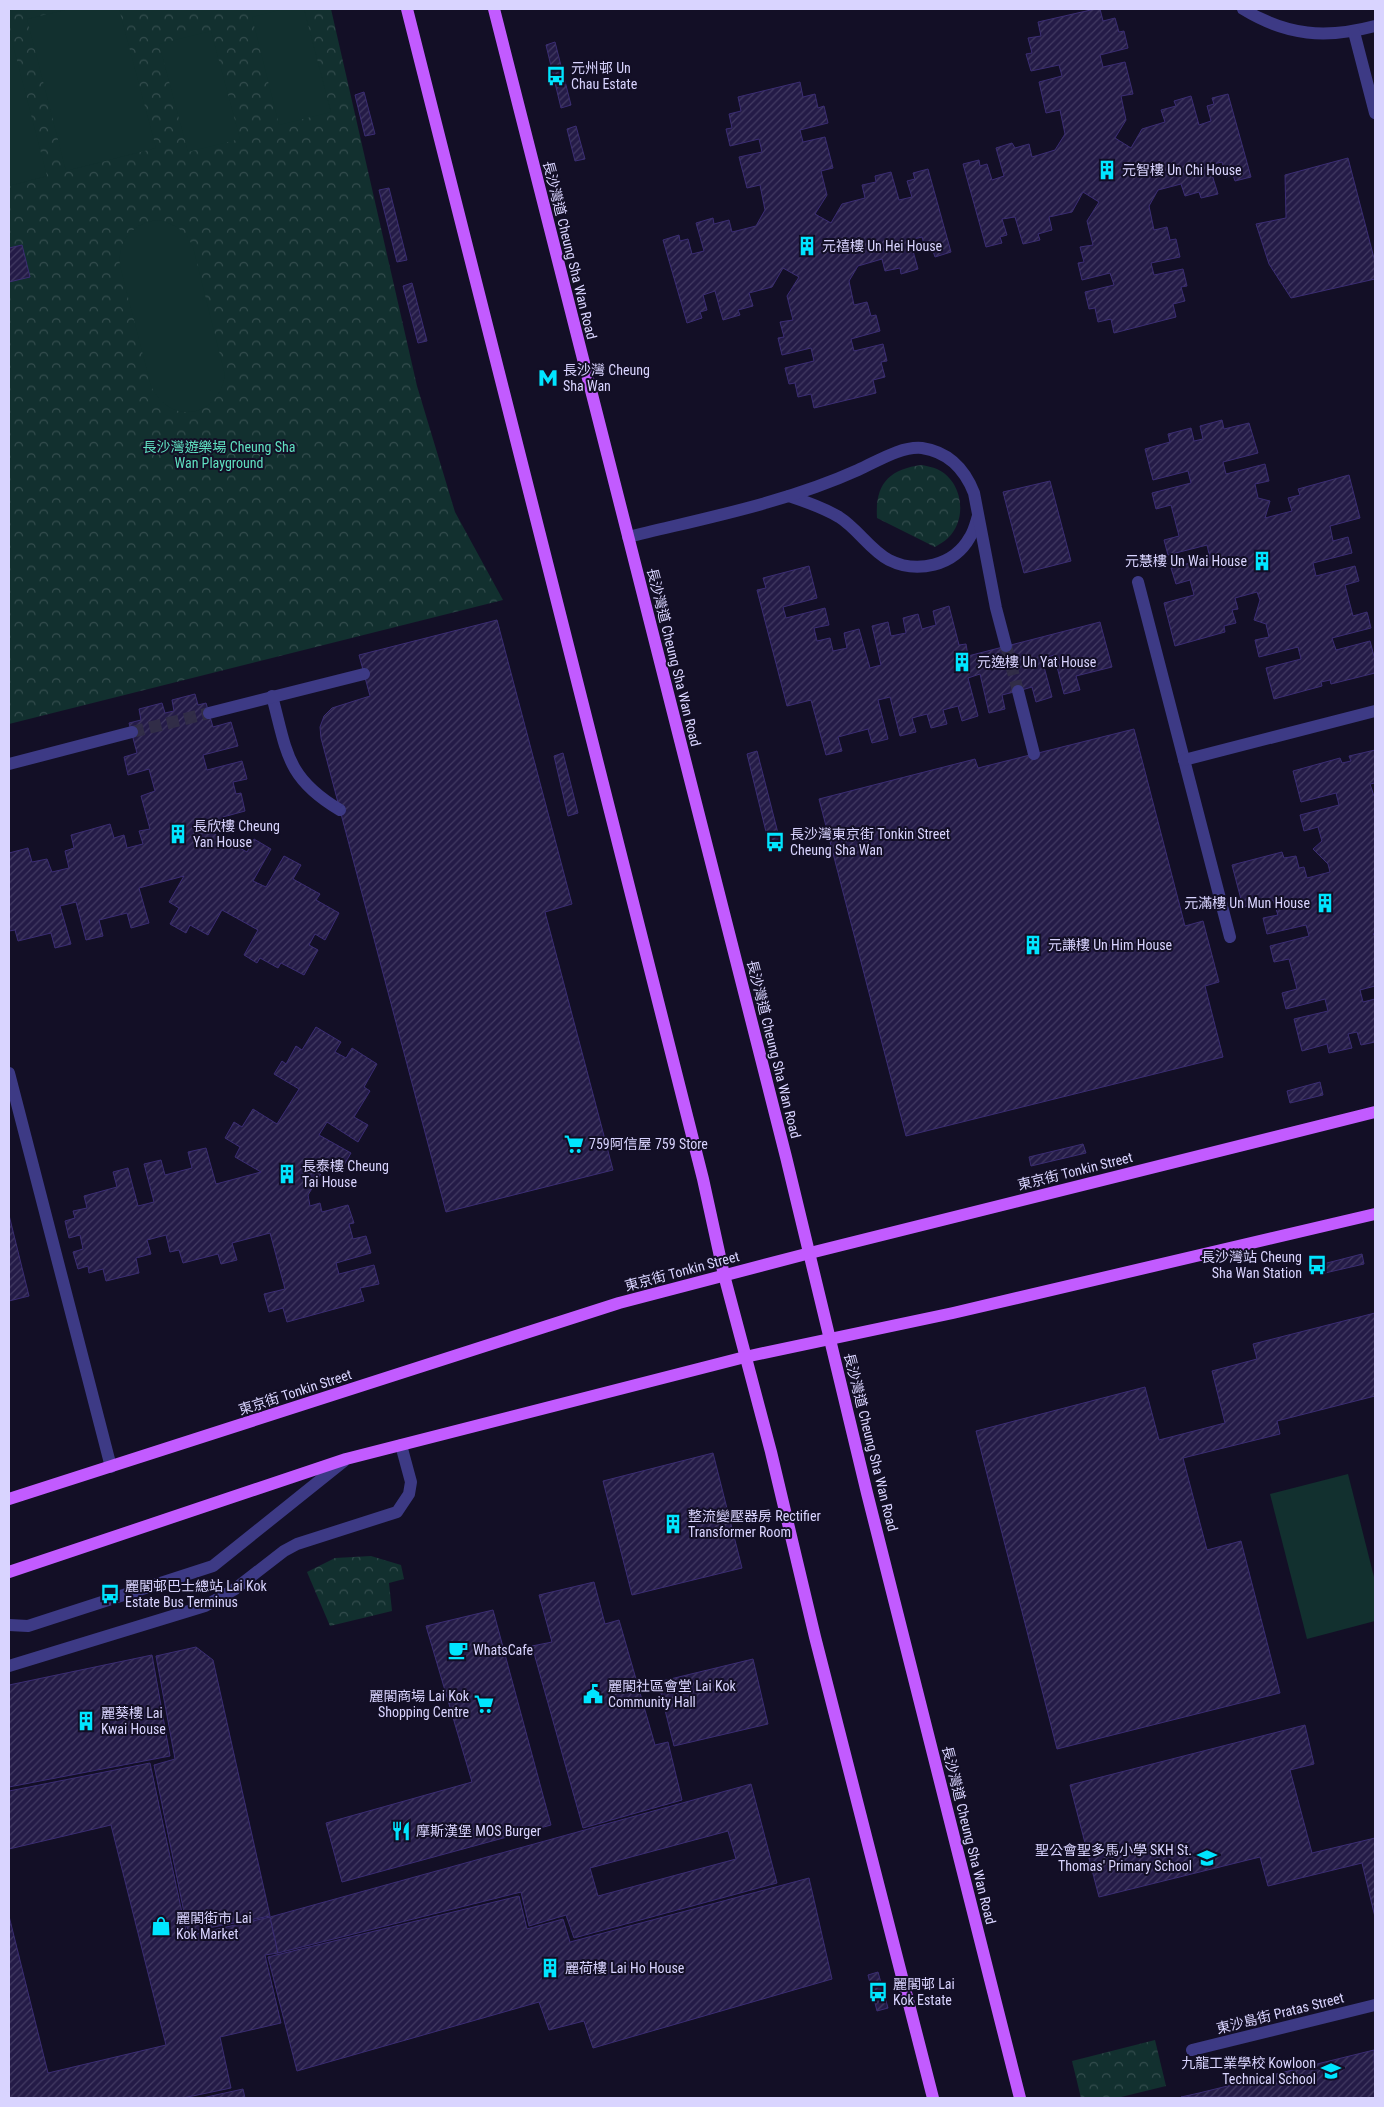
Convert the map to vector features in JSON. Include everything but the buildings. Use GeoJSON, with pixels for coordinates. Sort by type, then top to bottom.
{"type":"FeatureCollection","features":[{"type":"Feature","properties":{"kind":"main road"},"geometry":{"type":"LineString","coordinates":[[407,9],[701,1169],[724,1275],[773,1461],[817,1647],[933,2098]]}},
{"type":"Feature","properties":{"kind":"main road","name":"長沙灣道 Cheung Sha Wan Road"},"geometry":{"type":"LineString","coordinates":[[494,9],[810,1252],[830,1340],[1020,2098]]}},
{"type":"Feature","properties":{"kind":"main road","name":"東京街 Tonkin Street"},"geometry":{"type":"LineString","coordinates":[[9,1499],[619,1303],[810,1252],[1375,1112]]}},
{"type":"Feature","properties":{"kind":"main road"},"geometry":{"type":"LineString","coordinates":[[9,1572],[346,1459],[745,1357],[830,1340],[1068,1286],[1375,1214]]}},
{"type":"Feature","properties":{"kind":"street"},"geometry":{"type":"LineString","coordinates":[[1243,9],[1277,26],[1302,33],[1328,35],[1354,32],[1375,26]]}},
{"type":"Feature","properties":{"kind":"street"},"geometry":{"type":"LineString","coordinates":[[1354,32],[1375,113]]}},
{"type":"Feature","properties":{"kind":"street"},"geometry":{"type":"LineString","coordinates":[[628,537],[790,496],[836,480],[903,450],[922,448],[940,453],[955,462],[967,476],[974,493],[996,608],[1006,646]]}},
{"type":"Feature","properties":{"kind":"street"},"geometry":{"type":"LineString","coordinates":[[790,496],[815,505],[839,517],[856,529],[888,559],[910,567],[934,566],[955,555],[970,538],[978,516]]}},
{"type":"Feature","properties":{"kind":"street"},"geometry":{"type":"LineString","coordinates":[[1138,582],[1230,937]]}},
{"type":"Feature","properties":{"kind":"street"},"geometry":{"type":"LineString","coordinates":[[209,713],[364,674]]}},
{"type":"Feature","properties":{"kind":"street"},"geometry":{"type":"LineString","coordinates":[[1018,690],[1034,754]]}},
{"type":"Feature","properties":{"kind":"street"},"geometry":{"type":"LineString","coordinates":[[272,696],[289,760],[298,775],[310,789],[340,810]]}},
{"type":"Feature","properties":{"kind":"street"},"geometry":{"type":"LineString","coordinates":[[1184,760],[1375,711]]}},
{"type":"Feature","properties":{"kind":"street"},"geometry":{"type":"LineString","coordinates":[[9,764],[132,732]]}},
{"type":"Feature","properties":{"kind":"street"},"geometry":{"type":"LineString","coordinates":[[9,1073],[110,1466]]}},
{"type":"Feature","properties":{"kind":"street"},"geometry":{"type":"LineString","coordinates":[[9,1666],[205,1606],[235,1589],[284,1551],[297,1544],[397,1512],[410,1494],[411,1482],[401,1445]]}},
{"type":"Feature","properties":{"kind":"street"},"geometry":{"type":"LineString","coordinates":[[9,1625],[28,1626],[214,1566],[346,1459]]}},
{"type":"Feature","properties":{"kind":"street","name":"東沙島街 Pratas Street"},"geometry":{"type":"LineString","coordinates":[[1192,2050],[1375,2005]]}},
{"type":"Feature","properties":{"kind":"green space","name":"長沙灣遊樂場 Cheung Sha Wan Playground"},"geometry":{"type":"Polygon","coordinates":[[[9,9],[331,9],[417,386],[455,512],[503,600],[9,724],[9,9]]]}},
{"type":"Feature","properties":{"kind":"green space"},"geometry":{"type":"Polygon","coordinates":[[[69,9],[119,9],[156,148],[66,171],[27,19],[69,9]]]}},
{"type":"Feature","properties":{"kind":"green space"},"geometry":{"type":"Polygon","coordinates":[[[284,9],[304,9],[331,112],[279,125],[252,17],[284,9]]]}},
{"type":"Feature","properties":{"kind":"green space"},"geometry":{"type":"Polygon","coordinates":[[[9,30],[47,176],[9,186],[9,30]]]}},
{"type":"Feature","properties":{"kind":"green space"},"geometry":{"type":"Polygon","coordinates":[[[211,31],[240,139],[188,152],[159,44],[211,31]]]}},
{"type":"Feature","properties":{"kind":"green space"},"geometry":{"type":"Polygon","coordinates":[[[159,220],[179,229],[193,247],[225,375],[221,389],[213,400],[204,408],[192,412],[170,407],[159,399],[151,386],[120,266],[121,249],[129,234],[142,225],[159,220]]]}},
{"type":"Feature","properties":{"kind":"green space"},"geometry":{"type":"Polygon","coordinates":[[[922,465],[935,468],[946,475],[957,491],[960,501],[958,521],[954,530],[935,547],[877,518],[878,496],[886,481],[900,470],[922,465]]]}},
{"type":"Feature","properties":{"kind":"green space"},"geometry":{"type":"Polygon","coordinates":[[[1348,1474],[1375,1581],[1375,1621],[1307,1639],[1270,1494],[1348,1474]]]}},
{"type":"Feature","properties":{"kind":"green space"},"geometry":{"type":"Polygon","coordinates":[[[371,1556],[401,1565],[404,1579],[389,1583],[392,1611],[330,1626],[307,1572],[335,1558],[371,1556]]]}},
{"type":"Feature","properties":{"kind":"green space"},"geometry":{"type":"Polygon","coordinates":[[[1155,2040],[1166,2086],[1117,2098],[1081,2098],[1072,2061],[1155,2040]]]}},
{"type":"Feature","properties":{"kind":"tunnel"},"geometry":{"type":"LineString","coordinates":[[1006,646],[1018,691]]}},
{"type":"Feature","properties":{"kind":"tunnel"},"geometry":{"type":"LineString","coordinates":[[132,732],[209,713]]}},
{"type":"Feature","properties":{"kind":"place","name":"元州邨 Un Chau Estate"},"geometry":{"type":"Point","coordinates":[556,76]}},
{"type":"Feature","properties":{"kind":"place","name":"元智樓 Un Chi House"},"geometry":{"type":"Point","coordinates":[1107,170]}},
{"type":"Feature","properties":{"kind":"place","name":"元禧樓 Un Hei House"},"geometry":{"type":"Point","coordinates":[807,246]}},
{"type":"Feature","properties":{"kind":"place","name":"長沙灣 Cheung Sha Wan"},"geometry":{"type":"Point","coordinates":[548,378]}},
{"type":"Feature","properties":{"kind":"place","name":"元慧樓 Un Wai House"},"geometry":{"type":"Point","coordinates":[1262,561]}},
{"type":"Feature","properties":{"kind":"place","name":"元逸樓 Un Yat House"},"geometry":{"type":"Point","coordinates":[962,662]}},
{"type":"Feature","properties":{"kind":"place","name":"長欣樓 Cheung Yan House"},"geometry":{"type":"Point","coordinates":[178,834]}},
{"type":"Feature","properties":{"kind":"place","name":"長沙灣東京街 Tonkin Street Cheung Sha Wan"},"geometry":{"type":"Point","coordinates":[775,842]}},
{"type":"Feature","properties":{"kind":"place","name":"元滿樓 Un Mun House"},"geometry":{"type":"Point","coordinates":[1325,903]}},
{"type":"Feature","properties":{"kind":"place","name":"元謙樓 Un Him House"},"geometry":{"type":"Point","coordinates":[1033,945]}},
{"type":"Feature","properties":{"kind":"place","name":"759阿信屋 759 Store"},"geometry":{"type":"Point","coordinates":[574,1144]}},
{"type":"Feature","properties":{"kind":"place","name":"長泰樓 Cheung Tai House"},"geometry":{"type":"Point","coordinates":[287,1174]}},
{"type":"Feature","properties":{"kind":"place","name":"長沙灣站 Cheung Sha Wan Station"},"geometry":{"type":"Point","coordinates":[1317,1265]}},
{"type":"Feature","properties":{"kind":"place","name":"整流變壓器房 Rectifier Transformer Room"},"geometry":{"type":"Point","coordinates":[673,1524]}},
{"type":"Feature","properties":{"kind":"place","name":"麗閣邨巴士總站 Lai Kok Estate Bus Terminus"},"geometry":{"type":"Point","coordinates":[110,1594]}},
{"type":"Feature","properties":{"kind":"place","name":"WhatsCafe"},"geometry":{"type":"Point","coordinates":[458,1650]}},
{"type":"Feature","properties":{"kind":"place","name":"麗閣社區會堂 Lai Kok Community Hall"},"geometry":{"type":"Point","coordinates":[593,1694]}},
{"type":"Feature","properties":{"kind":"place","name":"麗閣商場 Lai Kok Shopping Centre"},"geometry":{"type":"Point","coordinates":[484,1704]}},
{"type":"Feature","properties":{"kind":"place","name":"麗葵樓 Lai Kwai House"},"geometry":{"type":"Point","coordinates":[86,1721]}},
{"type":"Feature","properties":{"kind":"place","name":"摩斯漢堡 MOS Burger"},"geometry":{"type":"Point","coordinates":[401,1831]}},
{"type":"Feature","properties":{"kind":"place","name":"聖公會聖多馬小學 SKH St. Thomas' Primary School"},"geometry":{"type":"Point","coordinates":[1207,1858]}},
{"type":"Feature","properties":{"kind":"place","name":"麗閣街市 Lai Kok Market"},"geometry":{"type":"Point","coordinates":[161,1926]}},
{"type":"Feature","properties":{"kind":"place","name":"麗荷樓 Lai Ho House"},"geometry":{"type":"Point","coordinates":[550,1968]}},
{"type":"Feature","properties":{"kind":"place","name":"麗閣邨 Lai Kok Estate"},"geometry":{"type":"Point","coordinates":[878,1992]}},
{"type":"Feature","properties":{"kind":"place","name":"九龍工業學校 Kowloon Technical School"},"geometry":{"type":"Point","coordinates":[1331,2071]}}]}
